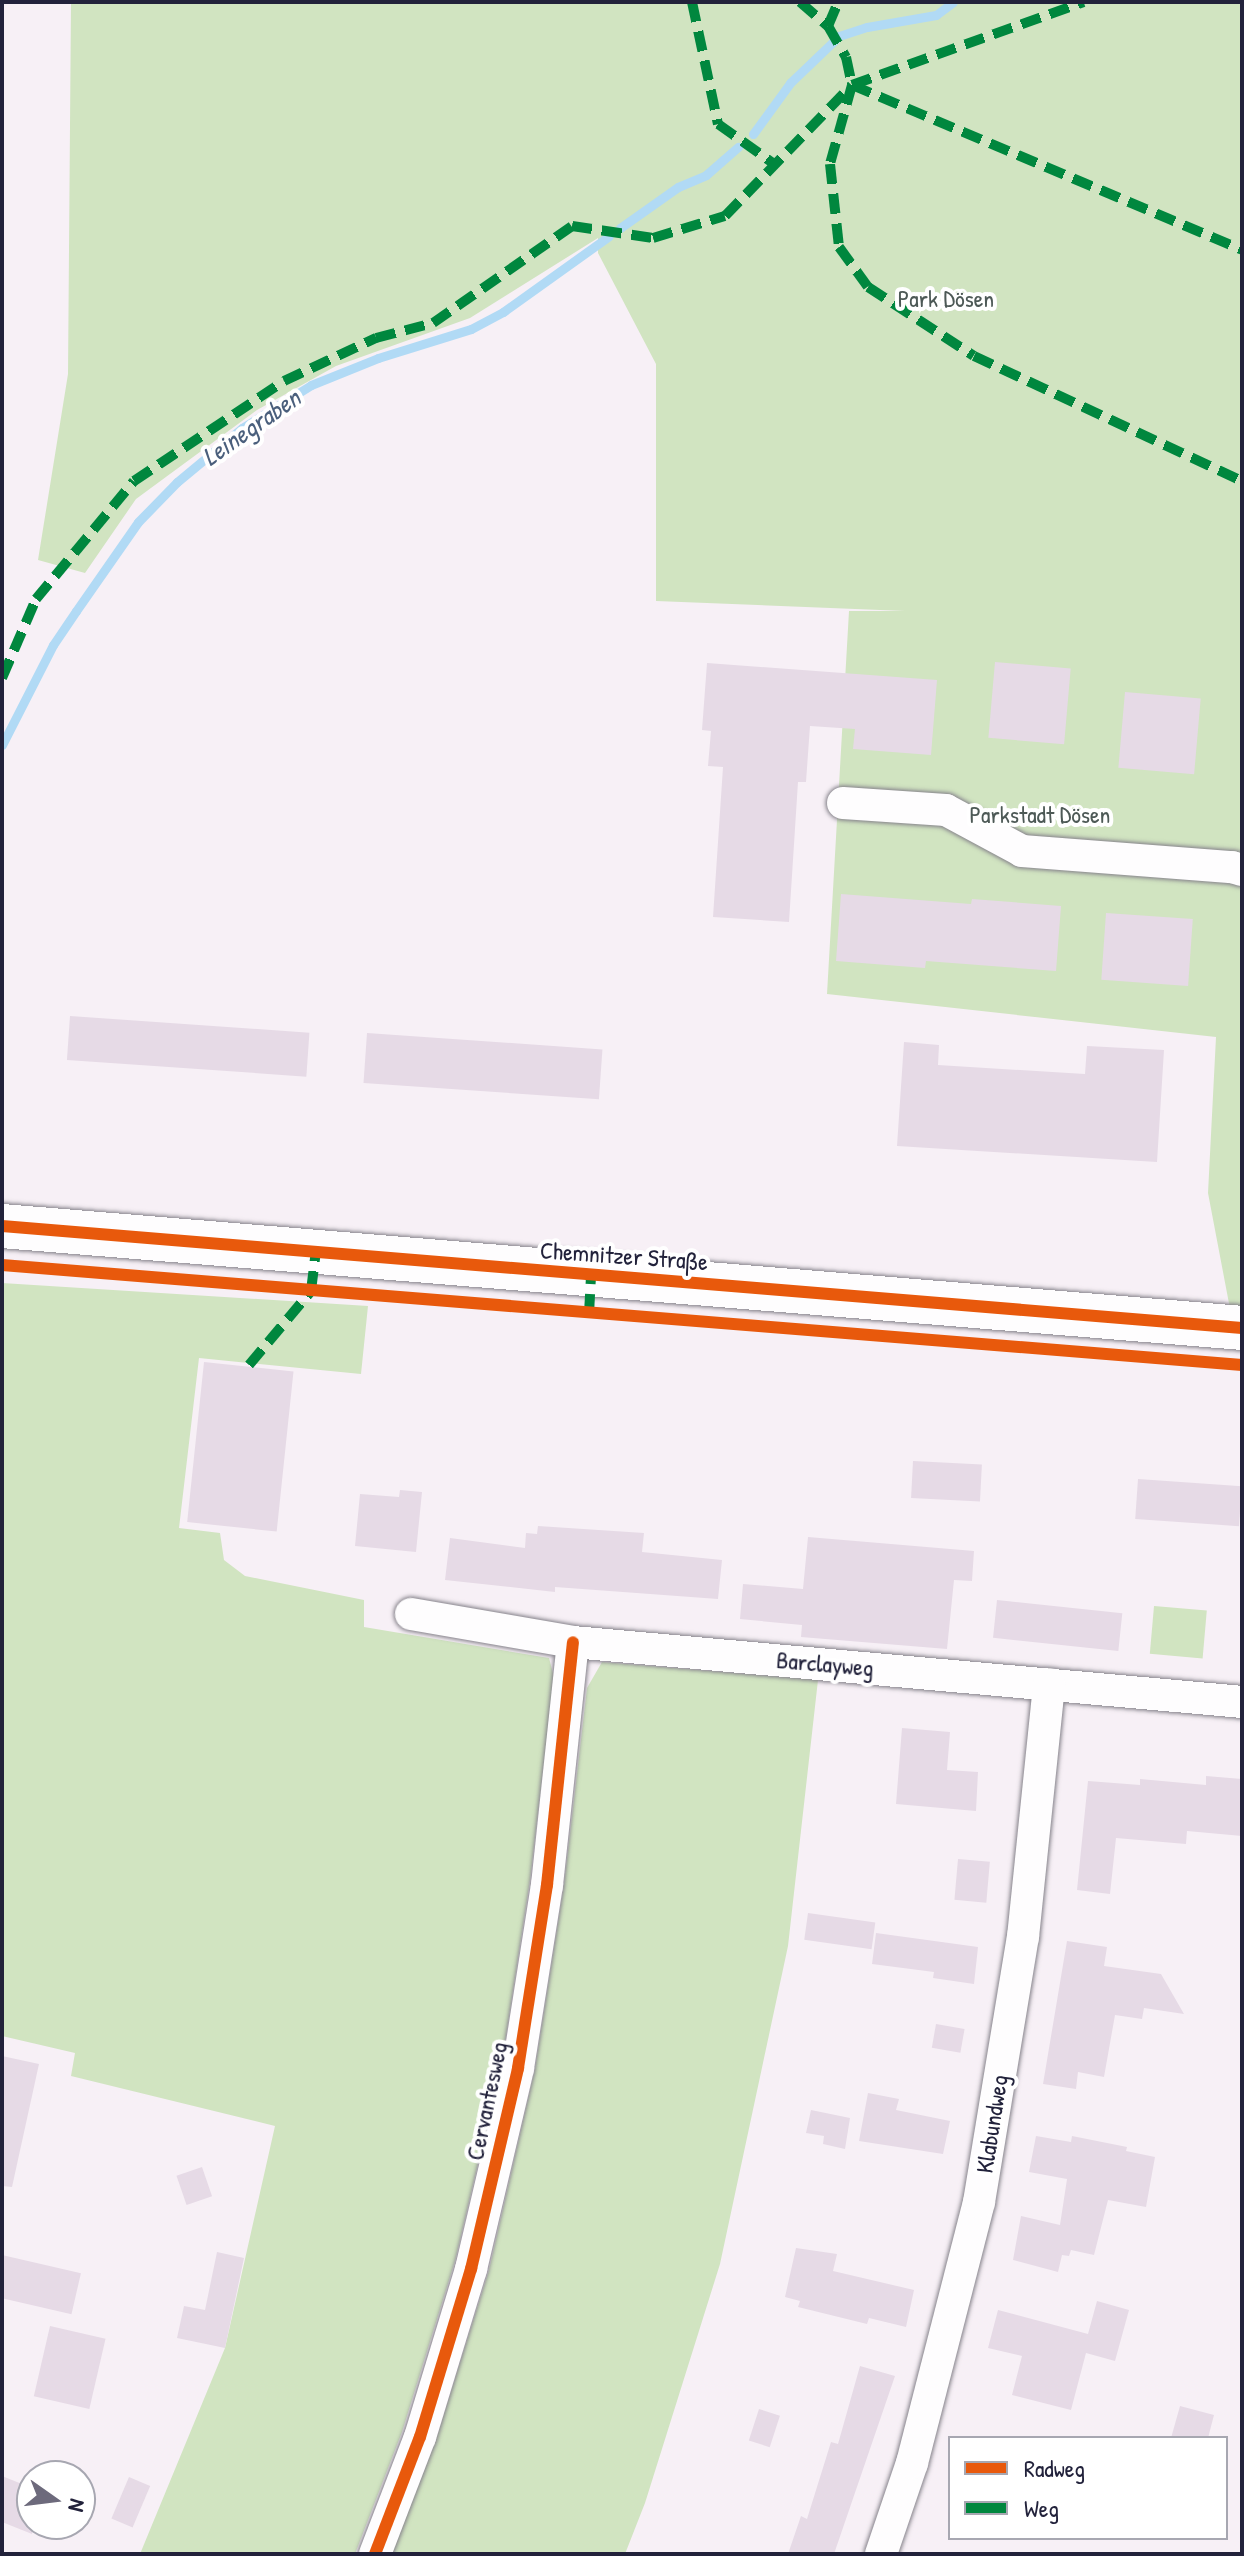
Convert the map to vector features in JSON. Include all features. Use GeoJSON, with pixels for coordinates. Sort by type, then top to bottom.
{"type":"FeatureCollection","features":[{"type":"Feature","properties":{"kind":"main road","name":"Chemnitzer Straße"},"geometry":{"type":"LineString","coordinates":[[2,1226],[1242,1328]]}},
{"type":"Feature","properties":{"kind":"street"},"geometry":{"type":"LineString","coordinates":[[843,803],[946,810],[1022,851],[1242,870]]}},
{"type":"Feature","properties":{"kind":"street","name":"Barclayweg"},"geometry":{"type":"LineString","coordinates":[[411,1614],[573,1642],[1242,1702]]}},
{"type":"Feature","properties":{"kind":"street","name":"Cervantesweg"},"geometry":{"type":"LineString","coordinates":[[375,2554],[420,2437],[471,2269],[518,2068],[547,1885],[573,1642]]}},
{"type":"Feature","properties":{"kind":"street","name":"Klabundweg"},"geometry":{"type":"LineString","coordinates":[[881,2554],[912,2463],[979,2202],[1023,1937],[1049,1684]]}},
{"type":"Feature","properties":{"kind":"green space"},"geometry":{"type":"Polygon","coordinates":[[[71,2],[1242,2],[1242,1315],[1231,1314],[1208,1193],[1216,1037],[827,994],[849,611],[905,611],[656,601],[656,364],[598,253],[598,238],[470,318],[336,366],[257,410],[136,499],[85,573],[38,560],[68,374],[71,2]]]}},
{"type":"Feature","properties":{"kind":"green space"},"geometry":{"type":"Polygon","coordinates":[[[2,1283],[368,1306],[361,1374],[199,1358],[179,1528],[220,1533],[224,1560],[245,1576],[364,1600],[364,1627],[549,1658],[554,1677],[530,1880],[502,2062],[455,2261],[402,2432],[355,2554],[140,2554],[225,2348],[275,2126],[71,2076],[75,2053],[2,2036],[2,1283]]]}},
{"type":"Feature","properties":{"kind":"green space"},"geometry":{"type":"Polygon","coordinates":[[[1154,1606],[1207,1611],[1203,1658],[1150,1654],[1154,1606]]]}},
{"type":"Feature","properties":{"kind":"green space"},"geometry":{"type":"Polygon","coordinates":[[[602,1662],[818,1680],[788,1946],[720,2264],[645,2503],[625,2554],[391,2554],[435,2443],[489,2270],[535,2069],[564,1885],[587,1688],[602,1662]]]}},
{"type":"Feature","properties":{"kind":"building"},"geometry":{"type":"Polygon","coordinates":[[[995,662],[1071,669],[1064,744],[988,738],[995,662]]]}},
{"type":"Feature","properties":{"kind":"building"},"geometry":{"type":"Polygon","coordinates":[[[707,663],[937,680],[931,755],[853,749],[855,729],[810,726],[806,782],[798,782],[789,922],[713,917],[723,767],[708,766],[711,731],[702,730],[707,663]]]}},
{"type":"Feature","properties":{"kind":"building"},"geometry":{"type":"Polygon","coordinates":[[[1125,692],[1201,699],[1194,774],[1118,768],[1125,692]]]}},
{"type":"Feature","properties":{"kind":"building"},"geometry":{"type":"Polygon","coordinates":[[[841,894],[971,904],[972,899],[1061,906],[1056,971],[926,961],[925,968],[836,961],[841,894]]]}},
{"type":"Feature","properties":{"kind":"building"},"geometry":{"type":"Polygon","coordinates":[[[1106,913],[1193,919],[1188,986],[1101,980],[1106,913]]]}},
{"type":"Feature","properties":{"kind":"building"},"geometry":{"type":"Polygon","coordinates":[[[70,1016],[309,1033],[306,1077],[67,1060],[70,1016]]]}},
{"type":"Feature","properties":{"kind":"building"},"geometry":{"type":"Polygon","coordinates":[[[367,1033],[602,1049],[599,1099],[364,1083],[367,1033]]]}},
{"type":"Feature","properties":{"kind":"building"},"geometry":{"type":"Polygon","coordinates":[[[904,1042],[939,1045],[938,1065],[1085,1074],[1087,1046],[1164,1050],[1157,1162],[897,1146],[904,1042]]]}},
{"type":"Feature","properties":{"kind":"building"},"geometry":{"type":"Polygon","coordinates":[[[204,1362],[294,1371],[277,1532],[187,1522],[204,1362]]]}},
{"type":"Feature","properties":{"kind":"building"},"geometry":{"type":"Polygon","coordinates":[[[913,1461],[982,1465],[980,1502],[911,1498],[913,1461]]]}},
{"type":"Feature","properties":{"kind":"building"},"geometry":{"type":"Polygon","coordinates":[[[1138,1479],[1242,1486],[1239,1526],[1135,1519],[1138,1479]]]}},
{"type":"Feature","properties":{"kind":"building"},"geometry":{"type":"Polygon","coordinates":[[[400,1490],[422,1492],[416,1552],[355,1546],[360,1494],[399,1497],[400,1490]]]}},
{"type":"Feature","properties":{"kind":"building"},"geometry":{"type":"Polygon","coordinates":[[[538,1526],[644,1533],[642,1552],[722,1560],[718,1599],[555,1587],[555,1592],[445,1580],[450,1538],[525,1548],[526,1533],[537,1534],[538,1526]]]}},
{"type":"Feature","properties":{"kind":"building"},"geometry":{"type":"Polygon","coordinates":[[[808,1537],[974,1551],[972,1581],[954,1580],[947,1649],[801,1637],[802,1625],[740,1619],[743,1584],[803,1589],[808,1537]]]}},
{"type":"Feature","properties":{"kind":"building"},"geometry":{"type":"Polygon","coordinates":[[[997,1600],[1122,1613],[1118,1651],[993,1638],[997,1600]]]}},
{"type":"Feature","properties":{"kind":"building"},"geometry":{"type":"Polygon","coordinates":[[[902,1728],[950,1732],[947,1770],[978,1772],[976,1811],[896,1804],[902,1728]]]}},
{"type":"Feature","properties":{"kind":"building"},"geometry":{"type":"Polygon","coordinates":[[[1206,1776],[1242,1779],[1242,1836],[1187,1831],[1186,1844],[1116,1838],[1110,1894],[1077,1890],[1088,1781],[1140,1785],[1140,1779],[1206,1785],[1206,1776]]]}},
{"type":"Feature","properties":{"kind":"building"},"geometry":{"type":"Polygon","coordinates":[[[958,1859],[990,1862],[986,1903],[954,1900],[958,1859]]]}},
{"type":"Feature","properties":{"kind":"building"},"geometry":{"type":"Polygon","coordinates":[[[808,1913],[875,1922],[872,1949],[804,1940],[808,1913]]]}},
{"type":"Feature","properties":{"kind":"building"},"geometry":{"type":"Polygon","coordinates":[[[876,1933],[978,1947],[974,1984],[933,1978],[934,1972],[872,1964],[876,1933]]]}},
{"type":"Feature","properties":{"kind":"building"},"geometry":{"type":"Polygon","coordinates":[[[1067,1941],[1107,1947],[1104,1966],[1161,1974],[1184,2014],[1144,2008],[1142,2019],[1115,2015],[1104,2077],[1078,2072],[1076,2089],[1043,2084],[1067,1941]]]}},
{"type":"Feature","properties":{"kind":"building"},"geometry":{"type":"Polygon","coordinates":[[[936,2024],[965,2029],[960,2053],[932,2048],[936,2024]]]}},
{"type":"Feature","properties":{"kind":"building"},"geometry":{"type":"Polygon","coordinates":[[[2,2056],[39,2064],[12,2187],[2,2186],[2,2056]]]}},
{"type":"Feature","properties":{"kind":"building"},"geometry":{"type":"Polygon","coordinates":[[[868,2093],[899,2099],[896,2110],[950,2121],[943,2154],[859,2141],[868,2093]]]}},
{"type":"Feature","properties":{"kind":"building"},"geometry":{"type":"Polygon","coordinates":[[[811,2110],[850,2118],[845,2149],[823,2144],[824,2136],[806,2133],[811,2110]]]}},
{"type":"Feature","properties":{"kind":"building"},"geometry":{"type":"Polygon","coordinates":[[[1036,2136],[1071,2142],[1072,2136],[1127,2147],[1126,2151],[1155,2157],[1146,2207],[1108,2200],[1094,2255],[1071,2250],[1069,2256],[1062,2255],[1058,2272],[1013,2260],[1021,2216],[1060,2225],[1067,2179],[1029,2172],[1036,2136]]]}},
{"type":"Feature","properties":{"kind":"building"},"geometry":{"type":"Polygon","coordinates":[[[202,2167],[212,2196],[187,2205],[176,2176],[202,2167]]]}},
{"type":"Feature","properties":{"kind":"building"},"geometry":{"type":"Polygon","coordinates":[[[796,2248],[837,2254],[833,2271],[914,2290],[906,2327],[869,2318],[867,2324],[798,2307],[800,2301],[785,2297],[796,2248]]]}},
{"type":"Feature","properties":{"kind":"building"},"geometry":{"type":"Polygon","coordinates":[[[217,2252],[244,2258],[225,2348],[177,2338],[184,2306],[205,2310],[217,2252]]]}},
{"type":"Feature","properties":{"kind":"building"},"geometry":{"type":"Polygon","coordinates":[[[2,2255],[81,2273],[71,2314],[2,2298],[2,2255]]]}},
{"type":"Feature","properties":{"kind":"building"},"geometry":{"type":"Polygon","coordinates":[[[1097,2301],[1129,2310],[1115,2361],[1086,2353],[1071,2410],[1012,2395],[1022,2356],[988,2348],[998,2310],[1088,2334],[1097,2301]]]}},
{"type":"Feature","properties":{"kind":"building"},"geometry":{"type":"Polygon","coordinates":[[[50,2326],[106,2339],[89,2409],[34,2396],[50,2326]]]}},
{"type":"Feature","properties":{"kind":"building"},"geometry":{"type":"Polygon","coordinates":[[[860,2366],[895,2376],[834,2554],[788,2554],[801,2516],[807,2519],[831,2442],[838,2444],[860,2366]]]}},
{"type":"Feature","properties":{"kind":"building"},"geometry":{"type":"Polygon","coordinates":[[[1180,2406],[1214,2415],[1209,2436],[1172,2436],[1180,2406]]]}},
{"type":"Feature","properties":{"kind":"building"},"geometry":{"type":"Polygon","coordinates":[[[759,2409],[780,2416],[770,2447],[749,2440],[759,2409]]]}},
{"type":"Feature","properties":{"kind":"building"},"geometry":{"type":"Polygon","coordinates":[[[2,2476],[16,2482],[16,2528],[2,2522],[2,2476]]]}},
{"type":"Feature","properties":{"kind":"building"},"geometry":{"type":"Polygon","coordinates":[[[129,2477],[150,2486],[133,2527],[111,2518],[129,2477]]]}},
{"type":"Feature","properties":{"kind":"waterway","name":"Leinegraben"},"geometry":{"type":"LineString","coordinates":[[753,134],[790,83],[839,36],[867,27],[936,15],[953,2]]}},
{"type":"Feature","properties":{"kind":"waterway","name":"Leinegraben"},"geometry":{"type":"LineString","coordinates":[[620,228],[678,187],[706,175],[738,147]]}},
{"type":"Feature","properties":{"kind":"waterway","name":"Leinegraben"},"geometry":{"type":"LineString","coordinates":[[2,745],[53,645],[138,522],[177,482],[242,428],[311,385],[378,358],[471,329],[503,312],[609,236]]}},
{"type":"Feature","properties":{"kind":"marked path"},"geometry":{"type":"LineString","coordinates":[[692,2],[718,124],[777,166]]}},
{"type":"Feature","properties":{"kind":"marked path"},"geometry":{"type":"LineString","coordinates":[[800,2],[828,26],[846,57],[852,85],[830,164],[839,247],[868,287],[974,356],[1242,481]]}},
{"type":"Feature","properties":{"kind":"marked path"},"geometry":{"type":"LineString","coordinates":[[828,26],[838,2]]}},
{"type":"Feature","properties":{"kind":"marked path"},"geometry":{"type":"LineString","coordinates":[[2,678],[36,599],[134,481],[284,381],[376,338],[433,323],[572,226],[653,238],[725,216],[852,85],[1084,2]]}},
{"type":"Feature","properties":{"kind":"marked path"},"geometry":{"type":"LineString","coordinates":[[852,85],[1242,250]]}},
{"type":"Feature","properties":{"kind":"marked path"},"geometry":{"type":"LineString","coordinates":[[249,1365],[311,1291],[316,1252]]}},
{"type":"Feature","properties":{"kind":"marked path"},"geometry":{"type":"LineString","coordinates":[[589,1314],[591,1275]]}},
{"type":"Feature","properties":{"kind":"cycle path"},"geometry":{"type":"LineString","coordinates":[[2,1226],[1242,1328]]}},
{"type":"Feature","properties":{"kind":"cycle path"},"geometry":{"type":"LineString","coordinates":[[2,1265],[1242,1365]]}},
{"type":"Feature","properties":{"kind":"cycle path"},"geometry":{"type":"LineString","coordinates":[[375,2554],[420,2437],[471,2269],[518,2068],[547,1885],[573,1642]]}},
{"type":"Feature","properties":{"kind":"park label","name":"Park Dösen"},"geometry":{"type":"Point","coordinates":[946,299]}},
{"type":"Feature","properties":{"kind":"park label","name":"Parkstadt Dösen"},"geometry":{"type":"Point","coordinates":[1040,815]}}]}
